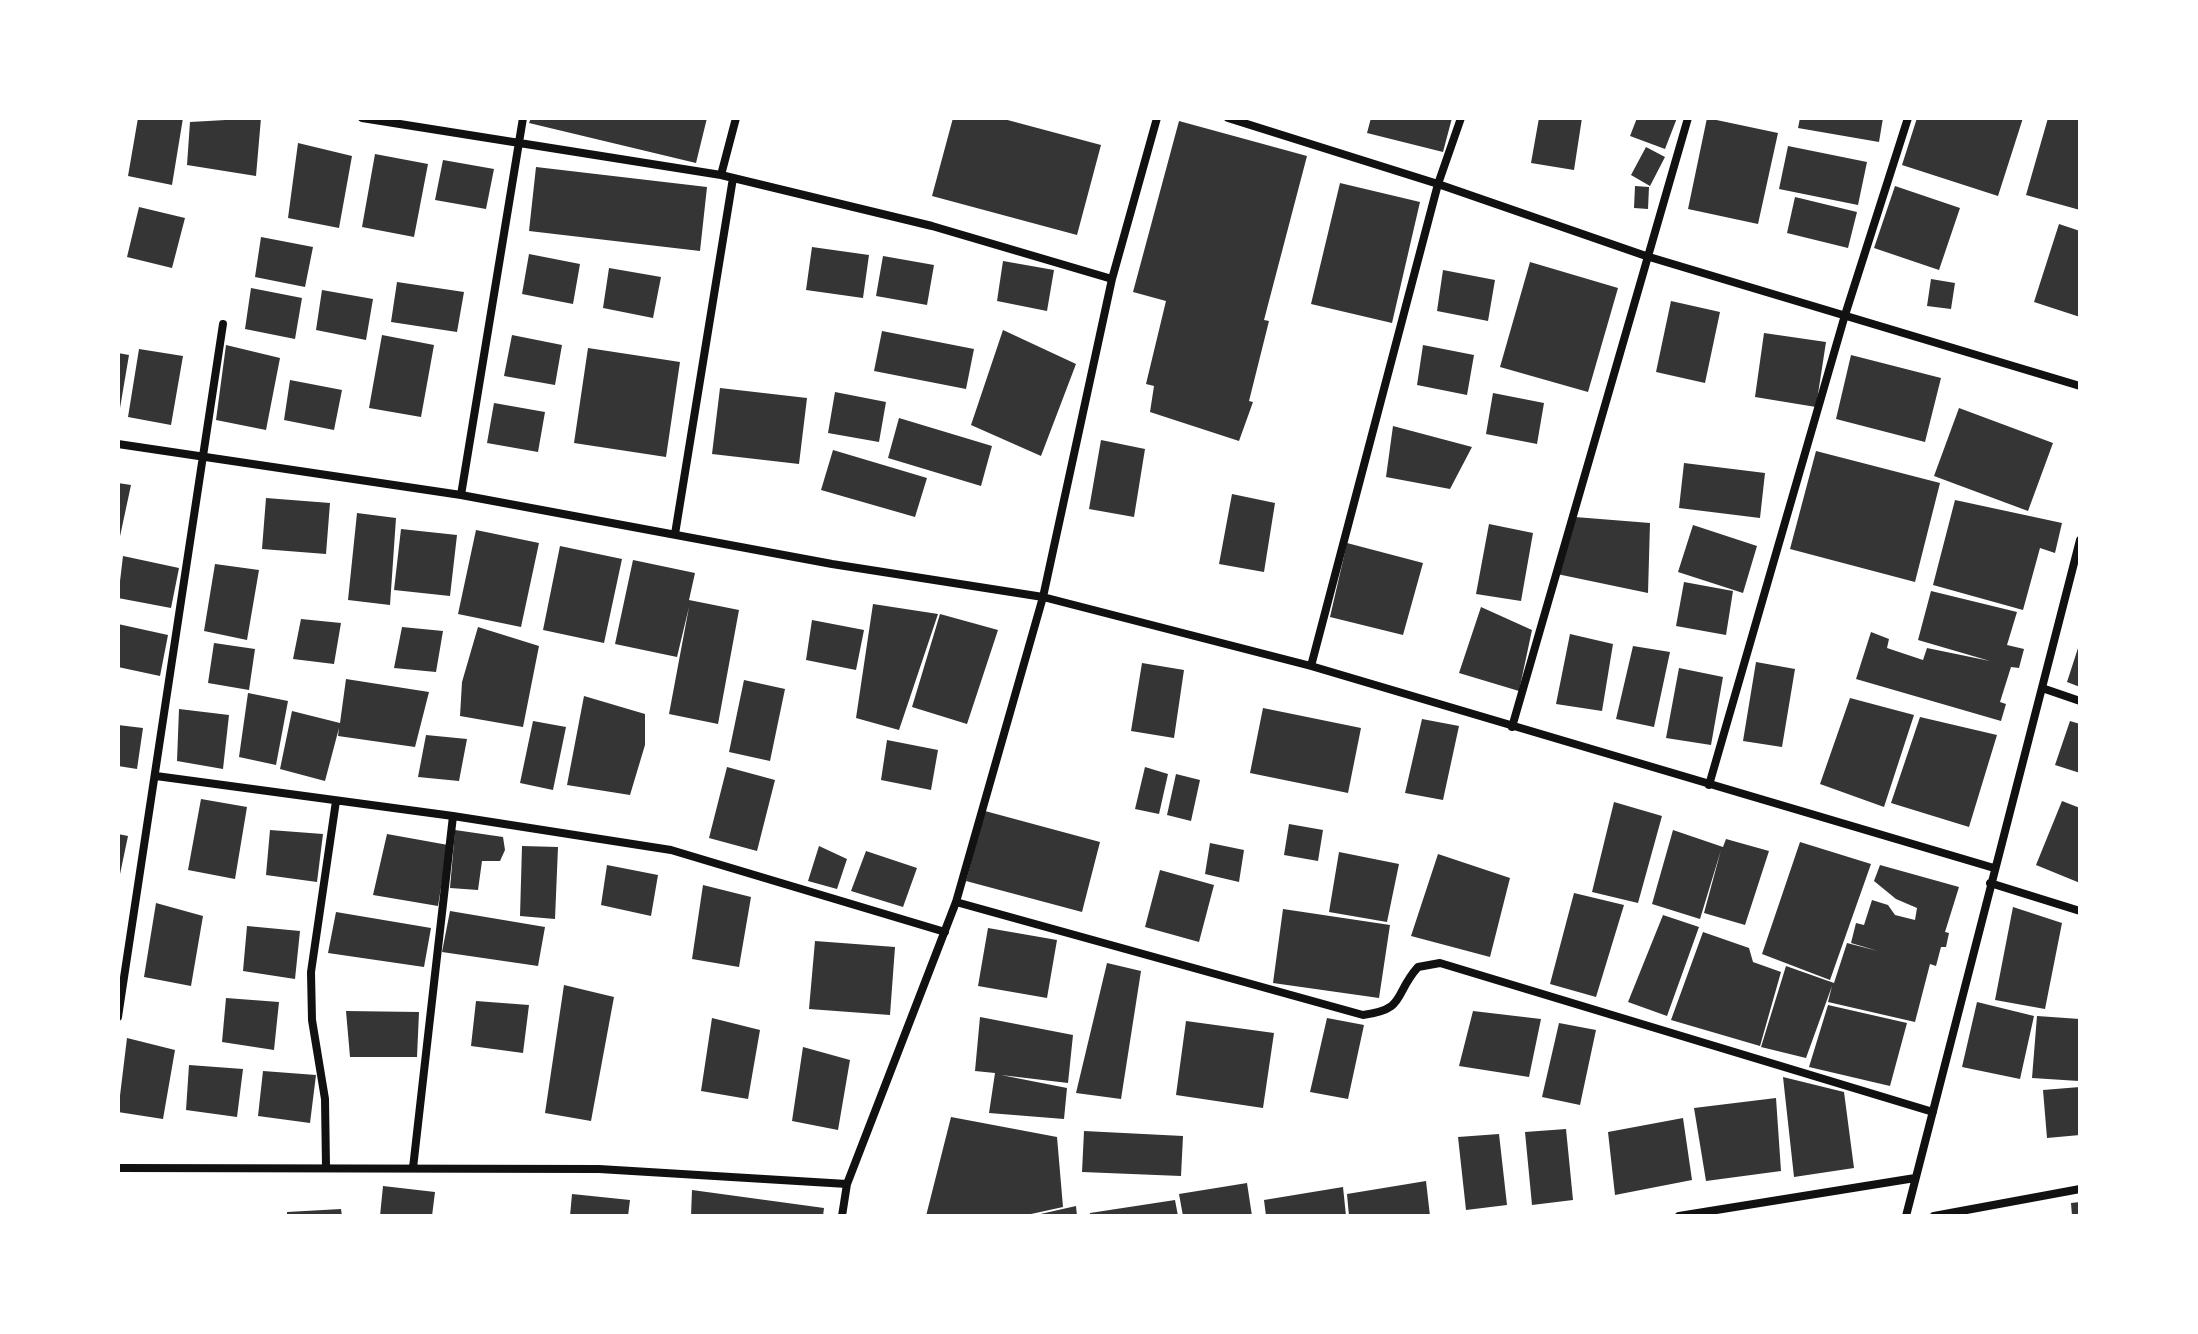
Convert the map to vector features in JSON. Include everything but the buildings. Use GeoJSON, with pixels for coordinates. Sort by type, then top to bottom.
{"type":"FeatureCollection","features":[{"type":"Feature","properties":{"kind":"street"},"geometry":{"type":"LineString","coordinates":[[362,118],[518,140],[721,175],[932,226],[1112,279]]}},
{"type":"Feature","properties":{"kind":"street"},"geometry":{"type":"LineString","coordinates":[[461,495],[523,118]]}},
{"type":"Feature","properties":{"kind":"street"},"geometry":{"type":"LineString","coordinates":[[721,175],[736,118]]}},
{"type":"Feature","properties":{"kind":"street"},"geometry":{"type":"LineString","coordinates":[[842,1216],[847,1184],[956,902],[1043,597],[1112,279],[1157,118]]}},
{"type":"Feature","properties":{"kind":"street"},"geometry":{"type":"LineString","coordinates":[[1228,118],[1438,184],[1646,256],[2080,386]]}},
{"type":"Feature","properties":{"kind":"street"},"geometry":{"type":"LineString","coordinates":[[1311,666],[1438,184],[1461,118]]}},
{"type":"Feature","properties":{"kind":"street"},"geometry":{"type":"LineString","coordinates":[[1512,727],[1688,118]]}},
{"type":"Feature","properties":{"kind":"street"},"geometry":{"type":"LineString","coordinates":[[1709,785],[1845,315],[1908,118]]}},
{"type":"Feature","properties":{"kind":"street"},"geometry":{"type":"LineString","coordinates":[[675,534],[733,178]]}},
{"type":"Feature","properties":{"kind":"street"},"geometry":{"type":"LineString","coordinates":[[118,1017],[223,324]]}},
{"type":"Feature","properties":{"kind":"street"},"geometry":{"type":"LineString","coordinates":[[118,444],[461,495],[832,564],[1043,597],[1311,666],[1994,868]]}},
{"type":"Feature","properties":{"kind":"street"},"geometry":{"type":"LineString","coordinates":[[1906,1216],[2080,540]]}},
{"type":"Feature","properties":{"kind":"street"},"geometry":{"type":"LineString","coordinates":[[2042,688],[2080,701]]}},
{"type":"Feature","properties":{"kind":"street"},"geometry":{"type":"LineString","coordinates":[[156,776],[453,816],[671,850],[945,932]]}},
{"type":"Feature","properties":{"kind":"street"},"geometry":{"type":"LineString","coordinates":[[326,1167],[325,1099],[312,1020],[311,972],[336,801]]}},
{"type":"Feature","properties":{"kind":"street"},"geometry":{"type":"LineString","coordinates":[[413,1168],[453,816]]}},
{"type":"Feature","properties":{"kind":"street"},"geometry":{"type":"LineString","coordinates":[[1990,883],[2080,911]]}},
{"type":"Feature","properties":{"kind":"street"},"geometry":{"type":"LineString","coordinates":[[956,902],[1363,1015],[1383,1012],[1395,1006],[1418,967],[1440,963],[1933,1112]]}},
{"type":"Feature","properties":{"kind":"street"},"geometry":{"type":"LineString","coordinates":[[118,1168],[599,1169],[847,1184]]}},
{"type":"Feature","properties":{"kind":"street"},"geometry":{"type":"LineString","coordinates":[[1679,1216],[1915,1178]]}},
{"type":"Feature","properties":{"kind":"street"},"geometry":{"type":"LineString","coordinates":[[1934,1216],[2080,1189]]}}]}
